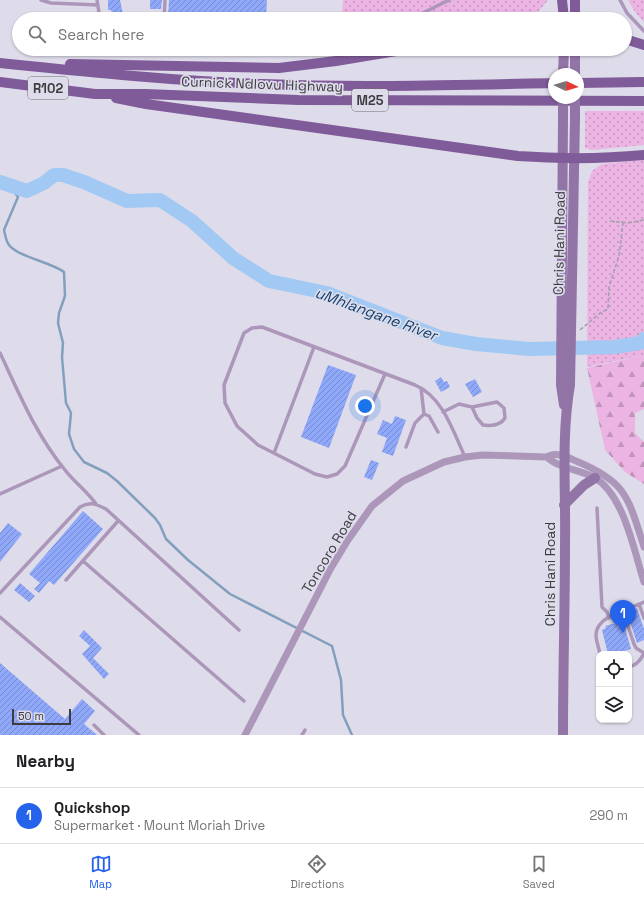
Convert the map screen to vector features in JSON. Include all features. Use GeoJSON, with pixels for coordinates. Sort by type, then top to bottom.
{"type":"FeatureCollection","features":[{"type":"Feature","properties":{"kind":"main road"},"geometry":{"type":"LineString","coordinates":[[562,0],[563,12]]}},
{"type":"Feature","properties":{"kind":"main road"},"geometry":{"type":"LineString","coordinates":[[575,0],[575,12]]}},
{"type":"Feature","properties":{"kind":"main road"},"geometry":{"type":"LineString","coordinates":[[632,41],[644,45]]}},
{"type":"Feature","properties":{"kind":"main road"},"geometry":{"type":"LineString","coordinates":[[22,65],[68,64],[272,68],[330,62],[366,56]]}},
{"type":"Feature","properties":{"kind":"main road"},"geometry":{"type":"LineString","coordinates":[[563,68],[564,56]]}},
{"type":"Feature","properties":{"kind":"main road"},"geometry":{"type":"LineString","coordinates":[[575,56],[575,68]]}},
{"type":"Feature","properties":{"kind":"main road","name":"Curnick Ndlovu Highway"},"geometry":{"type":"LineString","coordinates":[[0,63],[149,78],[263,84],[360,87],[548,83]]}},
{"type":"Feature","properties":{"kind":"main road","name":"Curnick Ndlovu Highway"},"geometry":{"type":"LineString","coordinates":[[0,82],[95,94],[145,94],[305,100],[644,101]]}},
{"type":"Feature","properties":{"kind":"main road"},"geometry":{"type":"LineString","coordinates":[[584,83],[644,82]]}},
{"type":"Feature","properties":{"kind":"main road"},"geometry":{"type":"LineString","coordinates":[[95,94],[146,104],[304,125],[491,153],[562,158],[644,154]]}},
{"type":"Feature","properties":{"kind":"main road","name":"Chris Hani Road"},"geometry":{"type":"LineString","coordinates":[[563,104],[562,226],[566,302],[563,735]]}},
{"type":"Feature","properties":{"kind":"main road","name":"Chris Hani Road"},"geometry":{"type":"LineString","coordinates":[[566,302],[573,226],[575,104]]}},
{"type":"Feature","properties":{"kind":"main road"},"geometry":{"type":"LineString","coordinates":[[564,505],[584,485],[596,478]]}},
{"type":"Feature","properties":{"kind":"street","name":"Toncoro Road"},"geometry":{"type":"LineString","coordinates":[[245,735],[348,540],[372,506],[403,481],[444,462],[465,457],[482,455],[547,457],[564,461]]}},
{"type":"Feature","properties":{"kind":"street"},"geometry":{"type":"LineString","coordinates":[[564,461],[596,478],[604,484],[617,502],[644,582]]}},
{"type":"Feature","properties":{"kind":"street"},"geometry":{"type":"LineString","coordinates":[[564,461],[600,471],[617,483],[630,506],[644,547]]}},
{"type":"Feature","properties":{"kind":"lane"},"geometry":{"type":"LineString","coordinates":[[41,0],[58,4],[98,5]]}},
{"type":"Feature","properties":{"kind":"lane"},"geometry":{"type":"LineString","coordinates":[[97,0],[99,12]]}},
{"type":"Feature","properties":{"kind":"lane"},"geometry":{"type":"LineString","coordinates":[[164,12],[165,0]]}},
{"type":"Feature","properties":{"kind":"lane"},"geometry":{"type":"LineString","coordinates":[[425,12],[449,0]]}},
{"type":"Feature","properties":{"kind":"lane"},"geometry":{"type":"LineString","coordinates":[[620,0],[627,12]]}},
{"type":"Feature","properties":{"kind":"lane"},"geometry":{"type":"LineString","coordinates":[[632,20],[644,31]]}},
{"type":"Feature","properties":{"kind":"lane"},"geometry":{"type":"LineString","coordinates":[[385,374],[345,466],[336,474],[327,477],[315,474],[258,445],[237,426],[225,403],[224,385],[244,333],[252,328],[262,327],[385,374],[421,388],[430,394],[443,412],[465,457]]}},
{"type":"Feature","properties":{"kind":"lane"},"geometry":{"type":"LineString","coordinates":[[274,453],[314,347]]}},
{"type":"Feature","properties":{"kind":"lane"},"geometry":{"type":"LineString","coordinates":[[0,353],[37,430],[62,466],[96,504],[106,509],[239,630]]}},
{"type":"Feature","properties":{"kind":"lane"},"geometry":{"type":"LineString","coordinates":[[421,388],[424,414]]}},
{"type":"Feature","properties":{"kind":"lane"},"geometry":{"type":"LineString","coordinates":[[443,412],[459,404],[472,407],[497,402],[504,408],[505,418],[500,423],[490,426],[483,425],[477,418],[472,407]]}},
{"type":"Feature","properties":{"kind":"lane"},"geometry":{"type":"LineString","coordinates":[[424,414],[429,416],[438,432]]}},
{"type":"Feature","properties":{"kind":"lane"},"geometry":{"type":"LineString","coordinates":[[406,447],[415,423],[424,414]]}},
{"type":"Feature","properties":{"kind":"lane"},"geometry":{"type":"LineString","coordinates":[[0,494],[62,466]]}},
{"type":"Feature","properties":{"kind":"lane"},"geometry":{"type":"LineString","coordinates":[[0,593],[80,507],[86,504],[96,504]]}},
{"type":"Feature","properties":{"kind":"lane"},"geometry":{"type":"LineString","coordinates":[[597,508],[602,607],[607,612],[608,618]]}},
{"type":"Feature","properties":{"kind":"lane"},"geometry":{"type":"LineString","coordinates":[[66,580],[118,521]]}},
{"type":"Feature","properties":{"kind":"lane"},"geometry":{"type":"LineString","coordinates":[[83,561],[244,701]]}},
{"type":"Feature","properties":{"kind":"lane"},"geometry":{"type":"LineString","coordinates":[[599,651],[596,635],[598,627],[608,618],[644,602]]}},
{"type":"Feature","properties":{"kind":"lane"},"geometry":{"type":"LineString","coordinates":[[639,604],[644,618]]}},
{"type":"Feature","properties":{"kind":"lane"},"geometry":{"type":"LineString","coordinates":[[623,611],[634,644],[636,648],[644,653],[641,660],[632,666]]}},
{"type":"Feature","properties":{"kind":"lane"},"geometry":{"type":"LineString","coordinates":[[0,617],[139,735]]}},
{"type":"Feature","properties":{"kind":"lane"},"geometry":{"type":"LineString","coordinates":[[94,725],[104,735]]}},
{"type":"Feature","properties":{"kind":"lane"},"geometry":{"type":"LineString","coordinates":[[302,735],[305,730]]}},
{"type":"Feature","properties":{"kind":"lane"},"geometry":{"type":"LineString","coordinates":[[132,735],[135,731]]}},
{"type":"Feature","properties":{"kind":"path"},"geometry":{"type":"LineString","coordinates":[[610,221],[623,222],[644,220]]}},
{"type":"Feature","properties":{"kind":"path"},"geometry":{"type":"LineString","coordinates":[[580,330],[600,313],[608,309],[609,287],[619,256],[623,222]]}},
{"type":"Feature","properties":{"kind":"green space"},"geometry":{"type":"Polygon","coordinates":[[[343,0],[548,0],[539,11],[534,12],[342,12],[343,0]]]}},
{"type":"Feature","properties":{"kind":"green space"},"geometry":{"type":"Polygon","coordinates":[[[628,0],[644,0],[644,22],[635,12],[628,0]]]}},
{"type":"Feature","properties":{"kind":"green space"},"geometry":{"type":"Polygon","coordinates":[[[585,111],[644,111],[644,145],[592,150],[585,148],[585,111]]]}},
{"type":"Feature","properties":{"kind":"green space"},"geometry":{"type":"Polygon","coordinates":[[[644,160],[644,355],[587,367],[588,182],[592,171],[602,164],[644,160]]]}},
{"type":"Feature","properties":{"kind":"green space"},"geometry":{"type":"Polygon","coordinates":[[[644,355],[644,409],[635,413],[635,433],[644,442],[644,484],[625,472],[605,450],[587,368],[644,355]]]}},
{"type":"Feature","properties":{"kind":"building"},"geometry":{"type":"Polygon","coordinates":[[[108,0],[120,0],[123,12],[112,12],[111,10],[108,10],[108,0]]]}},
{"type":"Feature","properties":{"kind":"building"},"geometry":{"type":"Polygon","coordinates":[[[150,0],[162,0],[161,9],[150,9],[150,0]]]}},
{"type":"Feature","properties":{"kind":"building"},"geometry":{"type":"Polygon","coordinates":[[[169,0],[267,0],[266,12],[168,12],[169,0]]]}},
{"type":"Feature","properties":{"kind":"building"},"geometry":{"type":"Polygon","coordinates":[[[328,365],[356,375],[329,448],[301,437],[328,365]]]}},
{"type":"Feature","properties":{"kind":"building"},"geometry":{"type":"Polygon","coordinates":[[[441,377],[444,382],[447,381],[450,387],[441,392],[435,381],[441,377]]]}},
{"type":"Feature","properties":{"kind":"building"},"geometry":{"type":"Polygon","coordinates":[[[475,379],[482,392],[473,397],[465,384],[475,379]]]}},
{"type":"Feature","properties":{"kind":"building"},"geometry":{"type":"Polygon","coordinates":[[[395,416],[406,420],[393,456],[382,452],[387,438],[377,434],[383,420],[392,424],[395,416]]]}},
{"type":"Feature","properties":{"kind":"building"},"geometry":{"type":"Polygon","coordinates":[[[371,460],[379,463],[372,480],[364,477],[371,460]]]}},
{"type":"Feature","properties":{"kind":"building"},"geometry":{"type":"Polygon","coordinates":[[[83,511],[103,529],[54,585],[49,581],[39,593],[34,589],[40,583],[29,574],[83,511]]]}},
{"type":"Feature","properties":{"kind":"building"},"geometry":{"type":"Polygon","coordinates":[[[8,523],[22,534],[0,562],[0,533],[8,523]]]}},
{"type":"Feature","properties":{"kind":"building"},"geometry":{"type":"Polygon","coordinates":[[[20,583],[35,596],[29,602],[14,590],[20,583]]]}},
{"type":"Feature","properties":{"kind":"building"},"geometry":{"type":"Polygon","coordinates":[[[637,608],[644,629],[644,640],[637,643],[629,619],[631,618],[629,611],[637,608]]]}},
{"type":"Feature","properties":{"kind":"building"},"geometry":{"type":"Polygon","coordinates":[[[623,621],[631,649],[625,651],[607,651],[602,630],[606,628],[605,626],[623,621]]]}},
{"type":"Feature","properties":{"kind":"building"},"geometry":{"type":"Polygon","coordinates":[[[84,630],[102,648],[93,658],[109,674],[104,679],[82,654],[90,646],[79,636],[84,630]]]}},
{"type":"Feature","properties":{"kind":"building"},"geometry":{"type":"Polygon","coordinates":[[[0,663],[65,719],[82,699],[95,711],[84,724],[97,735],[0,735],[0,663]]]}},
{"type":"Feature","properties":{"kind":"waterway","name":"uMhlangane River"},"geometry":{"type":"LineString","coordinates":[[0,182],[27,191],[44,183],[54,175],[63,175],[84,182],[127,201],[160,200],[192,221],[233,258],[269,281],[327,293],[442,338],[476,344],[529,349],[615,347],[640,343],[644,339]]}},
{"type":"Feature","properties":{"kind":"waterway"},"geometry":{"type":"LineString","coordinates":[[9,185],[18,197],[4,230],[9,245],[20,253],[58,268],[64,272],[65,296],[59,313],[58,323],[63,343],[62,357],[66,403],[71,413],[69,434],[74,449],[84,462],[107,473],[117,481],[155,518],[166,539],[188,560],[230,594],[332,646],[341,680],[343,715],[352,735]]}},
{"type":"Feature","properties":{"kind":"place","name":"Quickshop"},"geometry":{"type":"Point","coordinates":[623,633]}}]}
